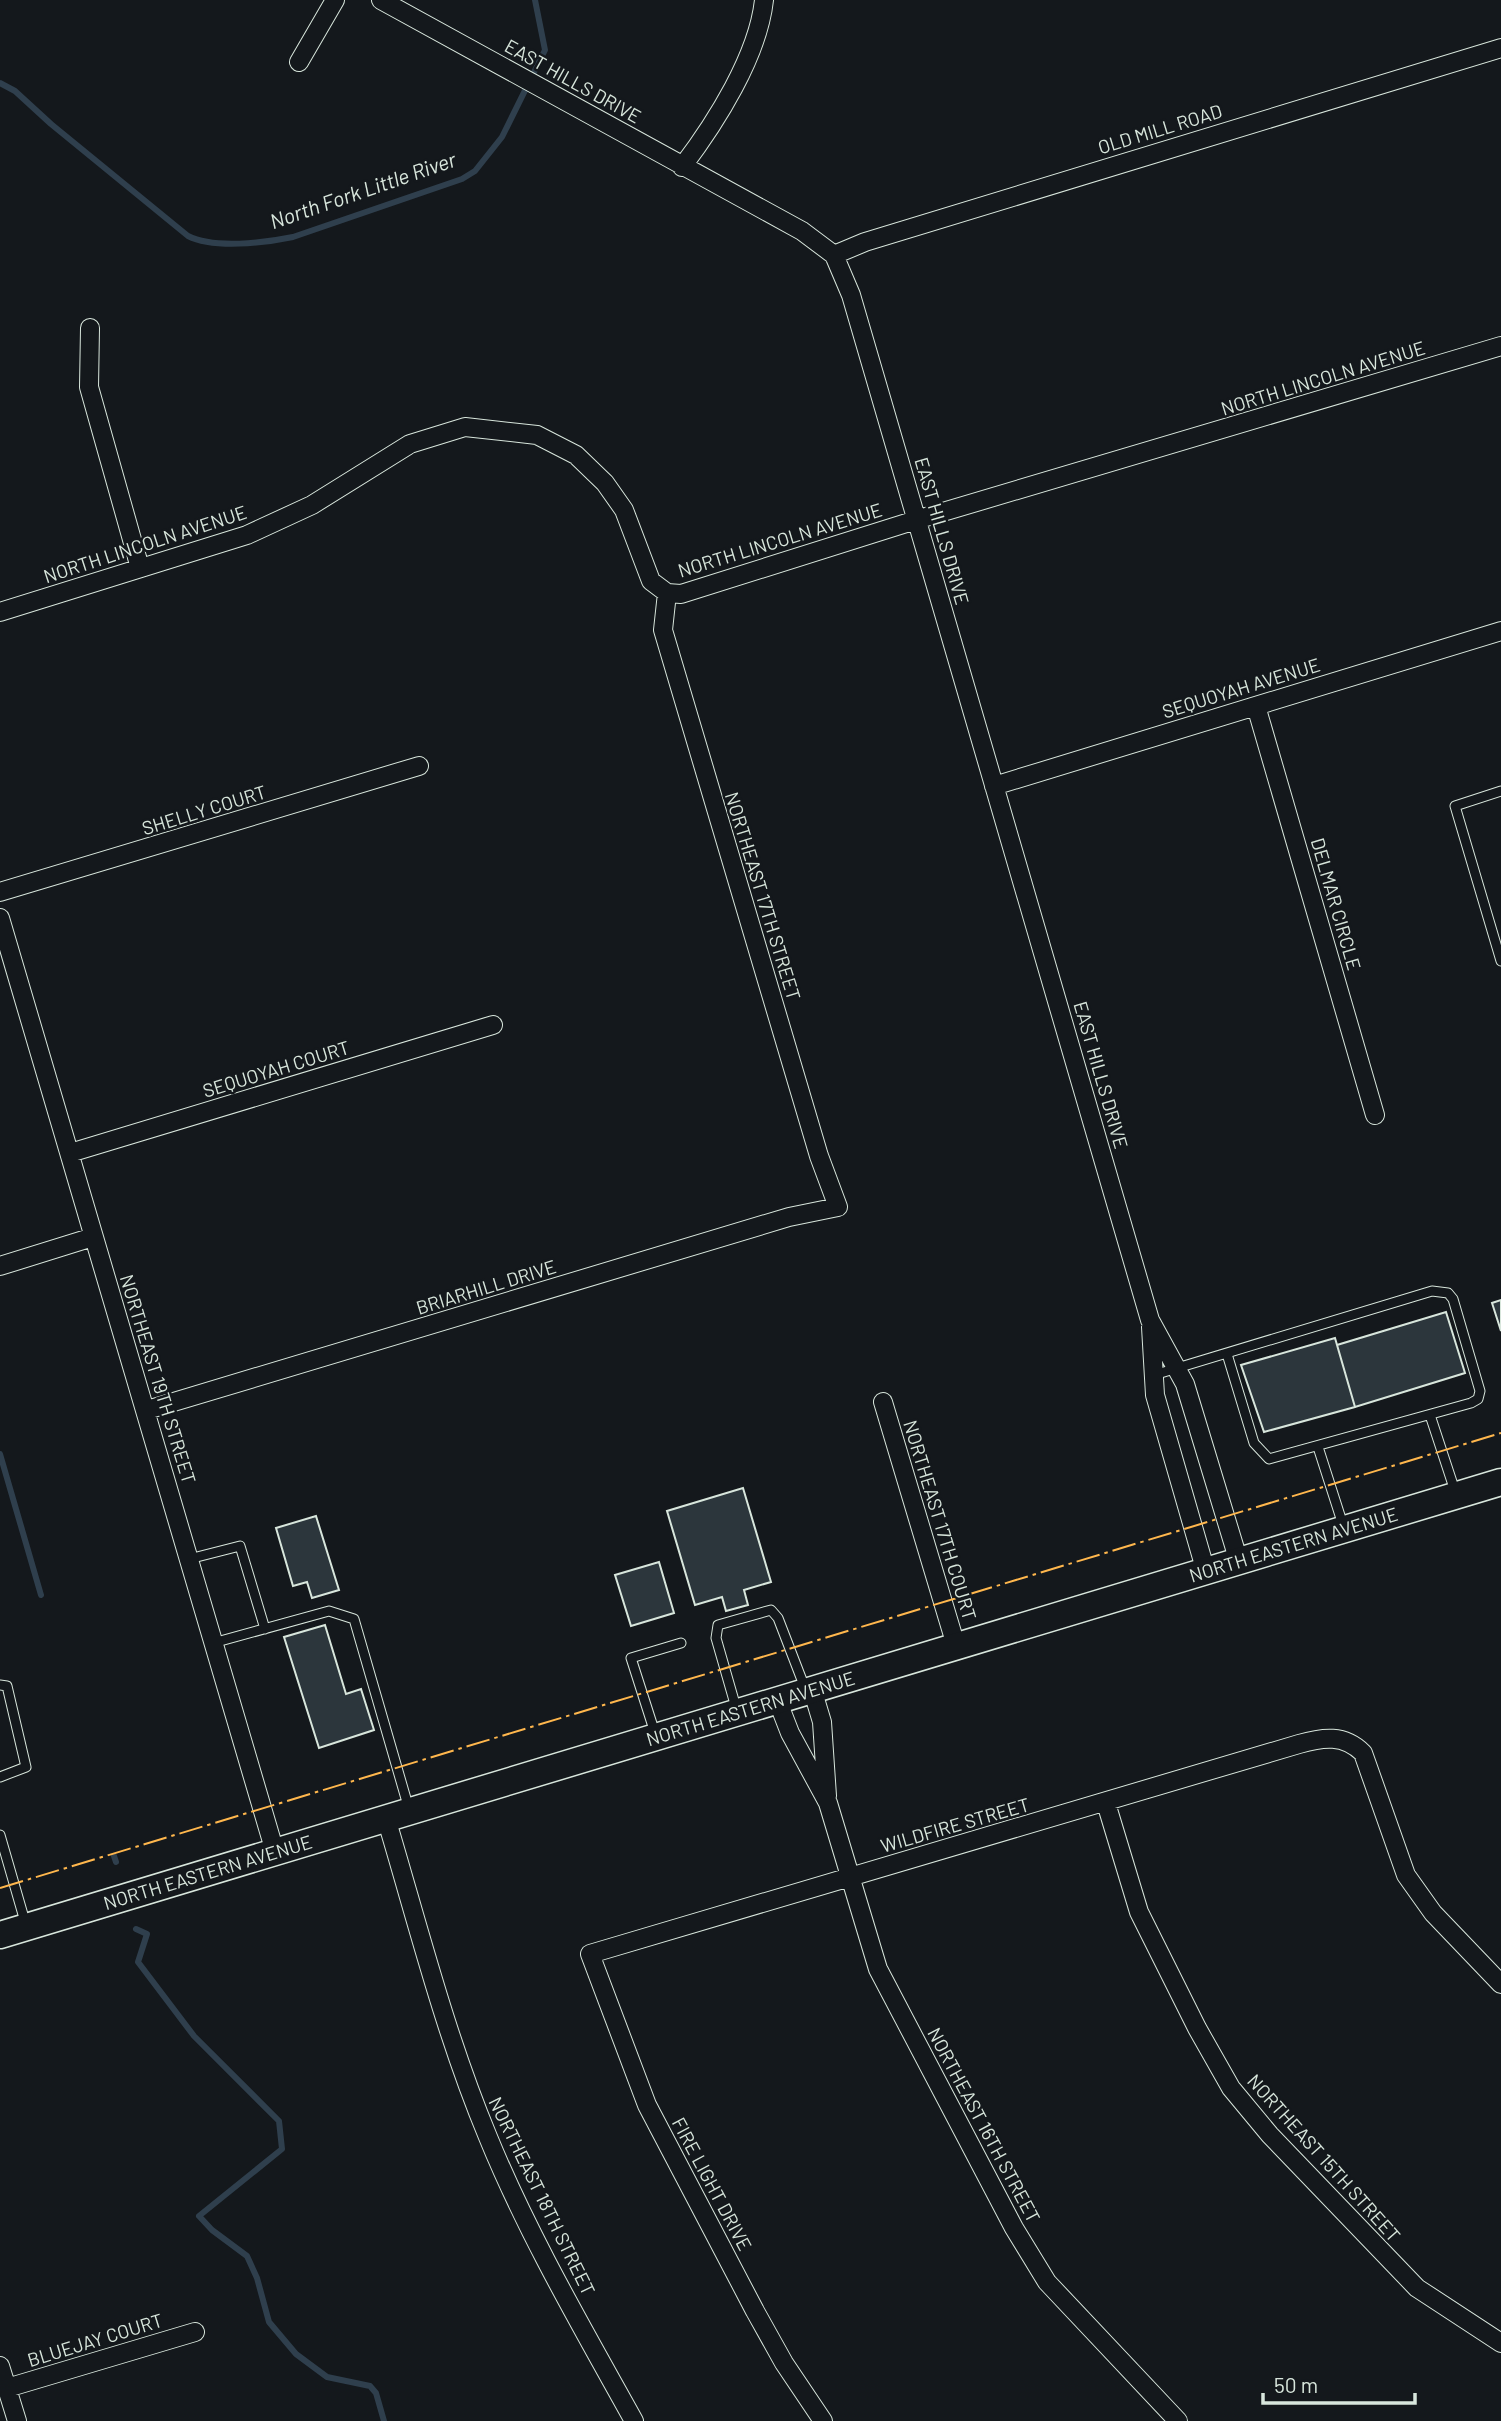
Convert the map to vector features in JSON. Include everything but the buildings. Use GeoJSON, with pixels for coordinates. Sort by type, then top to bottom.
{"type":"FeatureCollection","features":[{"type":"Feature","properties":{"kind":"main road","name":"NORTH EASTERN AVENUE"},"geometry":{"type":"LineString","coordinates":[[0,1935],[957,1649],[1501,1482]]}},
{"type":"Feature","properties":{"kind":"street"},"geometry":{"type":"LineString","coordinates":[[299,62],[335,0]]}},
{"type":"Feature","properties":{"kind":"street","name":"EAST HILLS DRIVE"},"geometry":{"type":"LineString","coordinates":[[381,0],[802,231],[834,255],[851,295],[1150,1320],[1155,1395],[1206,1572]]}},
{"type":"Feature","properties":{"kind":"street"},"geometry":{"type":"LineString","coordinates":[[682,167],[704,138],[754,46],[764,0]]}},
{"type":"Feature","properties":{"kind":"street","name":"OLD MILL ROAD"},"geometry":{"type":"LineString","coordinates":[[834,255],[878,238],[1501,48]]}},
{"type":"Feature","properties":{"kind":"street"},"geometry":{"type":"LineString","coordinates":[[90,328],[89,387],[140,568]]}},
{"type":"Feature","properties":{"kind":"street","name":"NORTH LINCOLN AVENUE"},"geometry":{"type":"LineString","coordinates":[[0,612],[204,550],[282,520],[410,444],[465,426],[537,435],[576,455],[591,468],[624,510],[651,581],[667,593],[694,592],[916,520],[1501,346]]}},
{"type":"Feature","properties":{"kind":"street","name":"NORTHEAST 17TH STREET"},"geometry":{"type":"LineString","coordinates":[[667,593],[663,630],[819,1156],[838,1207]]}},
{"type":"Feature","properties":{"kind":"street","name":"SEQUOYAH AVENUE"},"geometry":{"type":"LineString","coordinates":[[994,786],[1501,631]]}},
{"type":"Feature","properties":{"kind":"street","name":"DELMAR CIRCLE"},"geometry":{"type":"LineString","coordinates":[[1256,706],[1375,1115]]}},
{"type":"Feature","properties":{"kind":"street","name":"SHELLY COURT"},"geometry":{"type":"LineString","coordinates":[[0,892],[419,766]]}},
{"type":"Feature","properties":{"kind":"street","name":"NORTHEAST 19TH STREET"},"geometry":{"type":"LineString","coordinates":[[0,918],[275,1852]]}},
{"type":"Feature","properties":{"kind":"street","name":"SEQUOYAH COURT"},"geometry":{"type":"LineString","coordinates":[[70,1153],[493,1025]]}},
{"type":"Feature","properties":{"kind":"street","name":"BRIARHILL DRIVE"},"geometry":{"type":"LineString","coordinates":[[147,1410],[789,1217],[838,1207]]}},
{"type":"Feature","properties":{"kind":"street"},"geometry":{"type":"LineString","coordinates":[[0,1266],[93,1237]]}},
{"type":"Feature","properties":{"kind":"street","name":"EAST HILLS DRIVE"},"geometry":{"type":"LineString","coordinates":[[1150,1320],[1185,1384],[1239,1562]]}},
{"type":"Feature","properties":{"kind":"street","name":"NORTHEAST 17TH COURT"},"geometry":{"type":"LineString","coordinates":[[883,1402],[957,1649]]}},
{"type":"Feature","properties":{"kind":"street","name":"NORTHEAST 16TH STREET"},"geometry":{"type":"LineString","coordinates":[[810,1693],[821,1722],[828,1803],[878,1969],[1031,2259],[1047,2282],[1178,2421]]}},
{"type":"Feature","properties":{"kind":"street","name":"NORTHEAST 16TH STREET"},"geometry":{"type":"LineString","coordinates":[[778,1702],[790,1733],[828,1803]]}},
{"type":"Feature","properties":{"kind":"street","name":"WILDFIRE STREET"},"geometry":{"type":"LineString","coordinates":[[590,1954],[1317,1739],[1332,1738],[1347,1741],[1363,1753],[1406,1875],[1433,1913],[1501,1984]]}},
{"type":"Feature","properties":{"kind":"street","name":"NORTHEAST 15TH STREET"},"geometry":{"type":"LineString","coordinates":[[1106,1803],[1143,1920],[1231,2088],[1270,2135],[1397,2269],[1441,2306],[1501,2343]]}},
{"type":"Feature","properties":{"kind":"street","name":"NORTHEAST 18TH STREET"},"geometry":{"type":"LineString","coordinates":[[398,1815],[454,2045],[489,2141],[534,2235],[634,2421]]}},
{"type":"Feature","properties":{"kind":"street","name":"FIRE LIGHT DRIVE"},"geometry":{"type":"LineString","coordinates":[[590,1954],[647,2105],[760,2321],[823,2421]]}},
{"type":"Feature","properties":{"kind":"street","name":"BLUEJAY COURT"},"geometry":{"type":"LineString","coordinates":[[7,2388],[195,2332]]}},
{"type":"Feature","properties":{"kind":"street"},"geometry":{"type":"LineString","coordinates":[[0,2366],[17,2421]]}},
{"type":"Feature","properties":{"kind":"lane"},"geometry":{"type":"LineString","coordinates":[[1501,791],[1455,806],[1501,961]]}},
{"type":"Feature","properties":{"kind":"lane"},"geometry":{"type":"LineString","coordinates":[[1154,1375],[1440,1290],[1453,1299],[1480,1391],[1478,1399],[1471,1403],[1278,1459],[1269,1459],[1254,1443],[1227,1354]]}},
{"type":"Feature","properties":{"kind":"lane"},"geometry":{"type":"LineString","coordinates":[[1430,1415],[1457,1496]]}},
{"type":"Feature","properties":{"kind":"lane"},"geometry":{"type":"LineString","coordinates":[[1318,1447],[1344,1529]]}},
{"type":"Feature","properties":{"kind":"lane"},"geometry":{"type":"LineString","coordinates":[[189,1559],[240,1546],[265,1629]]}},
{"type":"Feature","properties":{"kind":"lane"},"geometry":{"type":"LineString","coordinates":[[738,1714],[716,1639],[718,1625],[747,1616],[771,1610],[778,1618],[810,1693]]}},
{"type":"Feature","properties":{"kind":"lane"},"geometry":{"type":"LineString","coordinates":[[213,1643],[329,1611],[354,1619],[398,1815]]}},
{"type":"Feature","properties":{"kind":"lane"},"geometry":{"type":"LineString","coordinates":[[657,1738],[631,1658],[681,1643]]}},
{"type":"Feature","properties":{"kind":"lane"},"geometry":{"type":"LineString","coordinates":[[0,1685],[7,1686],[26,1767],[0,1777]]}},
{"type":"Feature","properties":{"kind":"lane"},"geometry":{"type":"LineString","coordinates":[[0,1835],[26,1927]]}},
{"type":"Feature","properties":{"kind":"waterway","name":"North Fork Little River"},"geometry":{"type":"LineString","coordinates":[[0,83],[15,91],[51,124],[188,236],[225,244],[281,239],[462,179],[475,171],[502,137],[545,50],[535,0]]}},
{"type":"Feature","properties":{"kind":"waterway"},"geometry":{"type":"LineString","coordinates":[[0,1454],[41,1595]]}},
{"type":"Feature","properties":{"kind":"waterway"},"geometry":{"type":"LineString","coordinates":[[114,1856],[116,1862]]}},
{"type":"Feature","properties":{"kind":"waterway"},"geometry":{"type":"LineString","coordinates":[[136,1929],[147,1934],[138,1962],[194,2036],[279,2121],[282,2149],[199,2216],[212,2230],[247,2256],[257,2278],[269,2322],[296,2354],[327,2377],[370,2386],[376,2393],[384,2421]]}},
{"type":"Feature","properties":{"kind":"power"},"geometry":{"type":"LineString","coordinates":[[0,1888],[1501,1433]]}}]}
